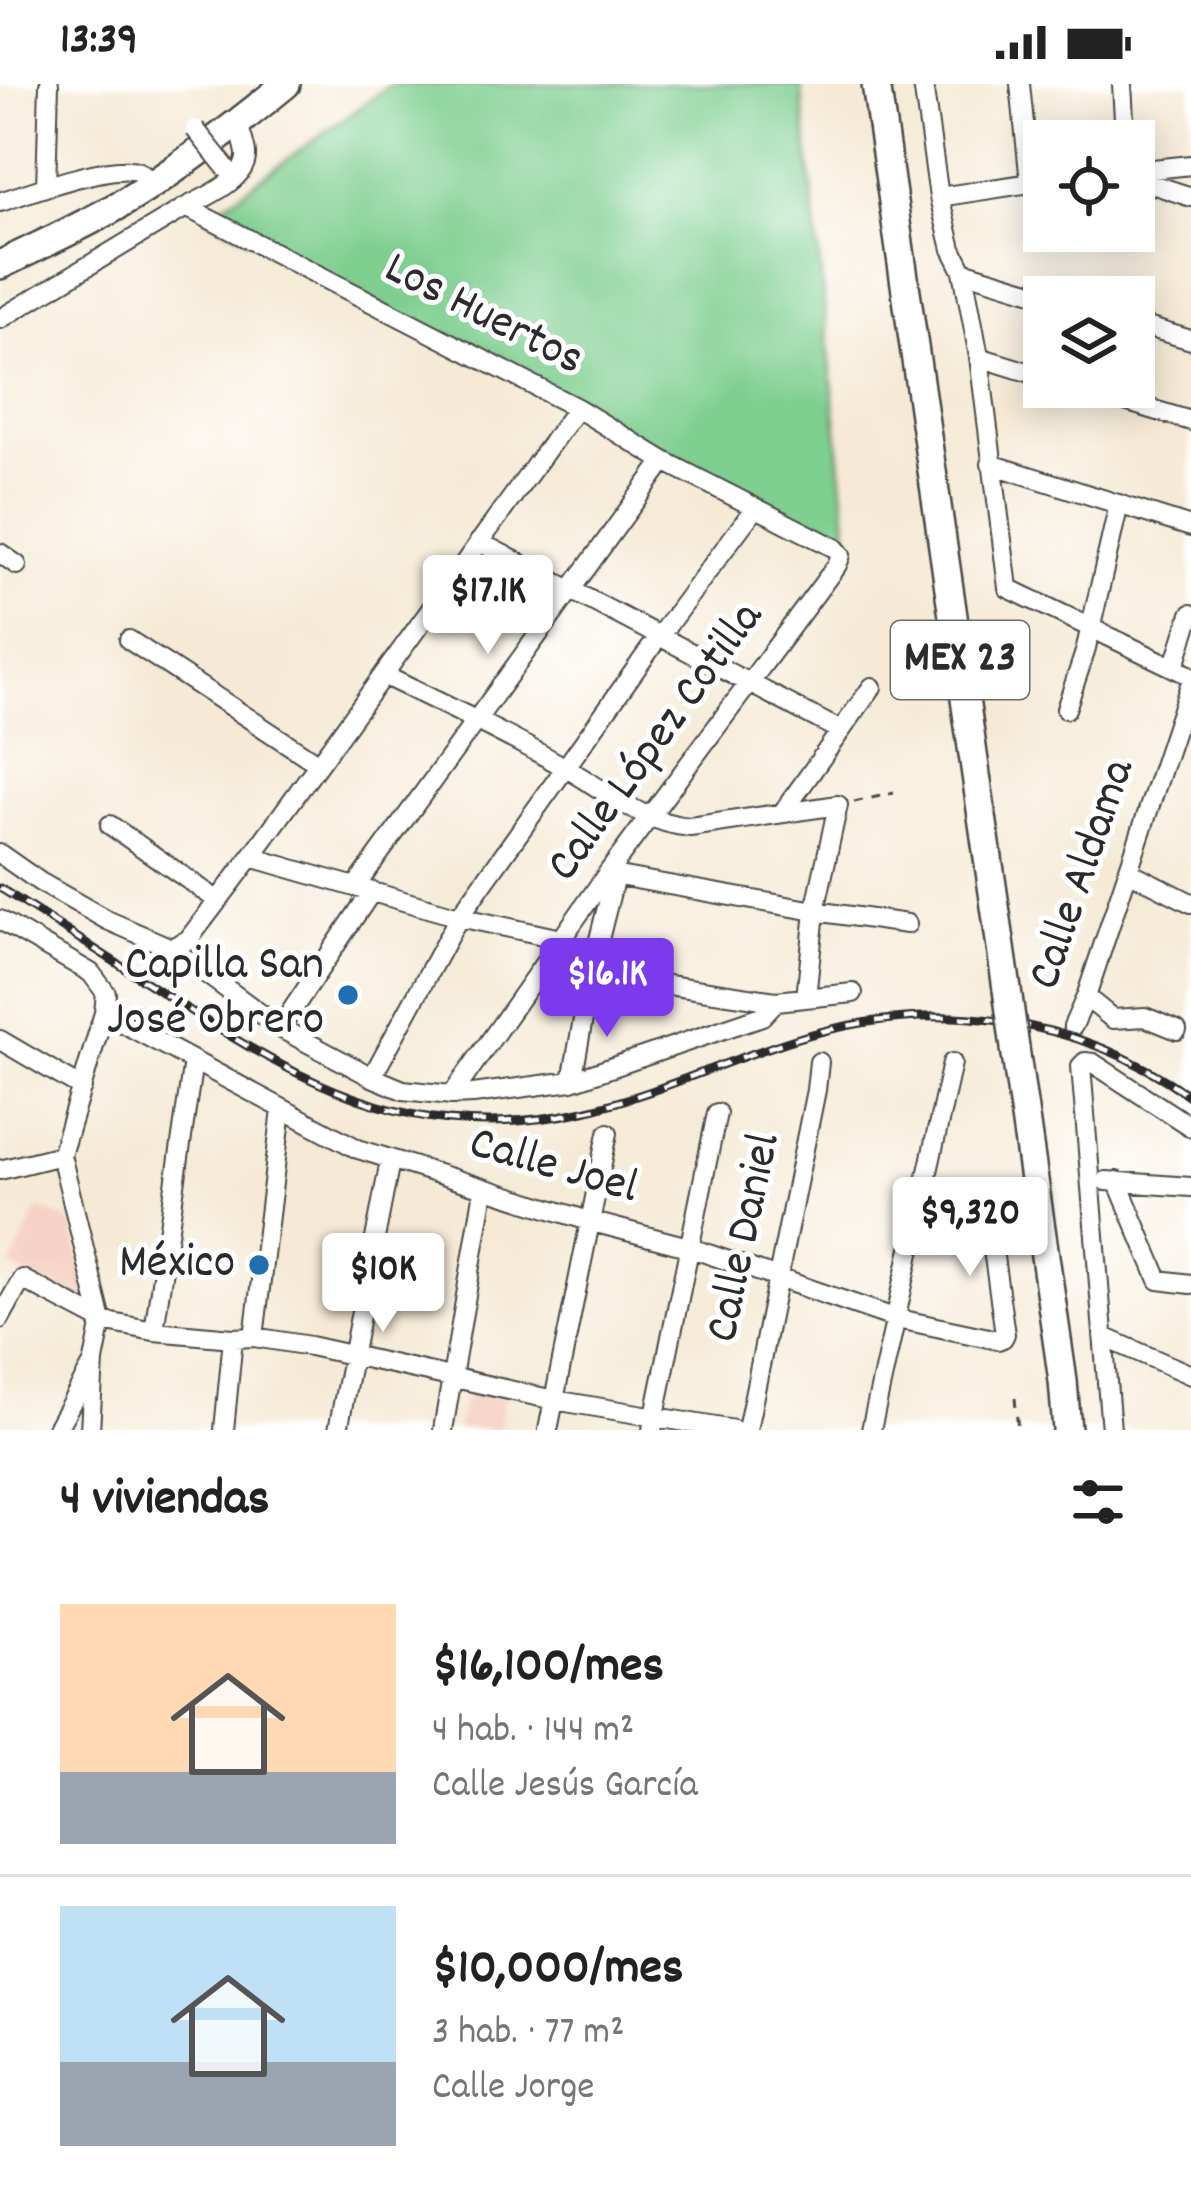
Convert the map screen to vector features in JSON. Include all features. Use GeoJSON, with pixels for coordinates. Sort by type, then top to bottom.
{"type":"FeatureCollection","features":[{"type":"Feature","properties":{"kind":"highway"},"geometry":{"type":"LineString","coordinates":[[0,265],[154,183],[286,84]]}},
{"type":"Feature","properties":{"kind":"highway","name":"MEX 23"},"geometry":{"type":"LineString","coordinates":[[876,84],[1067,1430]]}},
{"type":"Feature","properties":{"kind":"street"},"geometry":{"type":"LineString","coordinates":[[46,188],[49,84]]}},
{"type":"Feature","properties":{"kind":"street"},"geometry":{"type":"LineString","coordinates":[[923,84],[939,197],[952,249],[963,271],[979,357],[1008,588],[1186,675]]}},
{"type":"Feature","properties":{"kind":"street"},"geometry":{"type":"LineString","coordinates":[[1020,84],[1026,120]]}},
{"type":"Feature","properties":{"kind":"street"},"geometry":{"type":"LineString","coordinates":[[1122,84],[1124,118]]}},
{"type":"Feature","properties":{"kind":"street"},"geometry":{"type":"LineString","coordinates":[[0,319],[228,182],[243,169],[247,155],[238,123]]}},
{"type":"Feature","properties":{"kind":"street"},"geometry":{"type":"LineString","coordinates":[[195,130],[227,169]]}},
{"type":"Feature","properties":{"kind":"street"},"geometry":{"type":"LineString","coordinates":[[1155,171],[1191,165]]}},
{"type":"Feature","properties":{"kind":"street"},"geometry":{"type":"LineString","coordinates":[[0,202],[84,177],[136,170],[154,183]]}},
{"type":"Feature","properties":{"kind":"street"},"geometry":{"type":"LineString","coordinates":[[1155,182],[1191,197]]}},
{"type":"Feature","properties":{"kind":"street"},"geometry":{"type":"LineString","coordinates":[[939,197],[1023,184]]}},
{"type":"Feature","properties":{"kind":"street","name":"Los Huertos"},"geometry":{"type":"LineString","coordinates":[[187,207],[577,408],[664,461],[836,548],[841,555]]}},
{"type":"Feature","properties":{"kind":"street"},"geometry":{"type":"LineString","coordinates":[[963,271],[1023,289]]}},
{"type":"Feature","properties":{"kind":"street"},"geometry":{"type":"LineString","coordinates":[[1155,329],[1191,340]]}},
{"type":"Feature","properties":{"kind":"street"},"geometry":{"type":"LineString","coordinates":[[979,357],[1023,371]]}},
{"type":"Feature","properties":{"kind":"street"},"geometry":{"type":"LineString","coordinates":[[171,948],[188,940],[251,857],[577,408]]}},
{"type":"Feature","properties":{"kind":"street"},"geometry":{"type":"LineString","coordinates":[[1148,408],[1191,421]]}},
{"type":"Feature","properties":{"kind":"street"},"geometry":{"type":"LineString","coordinates":[[280,1028],[364,888],[476,720],[664,461]]}},
{"type":"Feature","properties":{"kind":"street"},"geometry":{"type":"LineString","coordinates":[[991,464],[1191,527]]}},
{"type":"Feature","properties":{"kind":"street"},"geometry":{"type":"LineString","coordinates":[[1066,709],[1085,652],[1119,504]]}},
{"type":"Feature","properties":{"kind":"street"},"geometry":{"type":"LineString","coordinates":[[372,1077],[459,916],[755,508]]}},
{"type":"Feature","properties":{"kind":"street"},"geometry":{"type":"LineString","coordinates":[[479,542],[841,731]]}},
{"type":"Feature","properties":{"kind":"street"},"geometry":{"type":"LineString","coordinates":[[0,553],[17,565]]}},
{"type":"Feature","properties":{"kind":"street","name":"Calle López Cotilla"},"geometry":{"type":"LineString","coordinates":[[452,1095],[841,555]]}},
{"type":"Feature","properties":{"kind":"street","name":"Calle Aldama"},"geometry":{"type":"LineString","coordinates":[[1073,1026],[1128,871],[1186,675],[1191,614]]}},
{"type":"Feature","properties":{"kind":"street"},"geometry":{"type":"LineString","coordinates":[[129,640],[317,763]]}},
{"type":"Feature","properties":{"kind":"street"},"geometry":{"type":"LineString","coordinates":[[383,675],[566,768],[648,818],[672,826],[838,805],[815,911],[806,998]]}},
{"type":"Feature","properties":{"kind":"street"},"geometry":{"type":"LineString","coordinates":[[783,812],[872,687]]}},
{"type":"Feature","properties":{"kind":"street"},"geometry":{"type":"LineString","coordinates":[[110,825],[218,900]]}},
{"type":"Feature","properties":{"kind":"street"},"geometry":{"type":"LineString","coordinates":[[0,854],[56,892],[171,948],[280,1028],[403,1090],[452,1095],[572,1081],[761,1016],[776,1001]]}},
{"type":"Feature","properties":{"kind":"street"},"geometry":{"type":"LineString","coordinates":[[251,857],[459,916],[561,939],[593,963],[634,980],[776,1001],[853,993]]}},
{"type":"Feature","properties":{"kind":"street"},"geometry":{"type":"LineString","coordinates":[[1128,871],[1191,903]]}},
{"type":"Feature","properties":{"kind":"street"},"geometry":{"type":"LineString","coordinates":[[572,1081],[611,875],[907,924]]}},
{"type":"Feature","properties":{"kind":"street","name":"Calle Joel"},"geometry":{"type":"LineString","coordinates":[[0,920],[92,973],[106,993],[105,1006],[326,1134],[390,1161],[688,1247],[894,1318],[1003,1338],[989,1222]]}},
{"type":"Feature","properties":{"kind":"street"},"geometry":{"type":"LineString","coordinates":[[1086,998],[1113,1018],[1145,1017],[1177,1030]]}},
{"type":"Feature","properties":{"kind":"street"},"geometry":{"type":"LineString","coordinates":[[90,1430],[102,1321],[61,1154],[105,1006]]}},
{"type":"Feature","properties":{"kind":"street"},"geometry":{"type":"LineString","coordinates":[[0,1040],[82,1088]]}},
{"type":"Feature","properties":{"kind":"street"},"geometry":{"type":"LineString","coordinates":[[154,1331],[193,1061]]}},
{"type":"Feature","properties":{"kind":"street","name":"Calle Daniel"},"geometry":{"type":"LineString","coordinates":[[746,1430],[819,1062]]}},
{"type":"Feature","properties":{"kind":"street"},"geometry":{"type":"LineString","coordinates":[[1111,1430],[1080,1071],[1085,1062],[1191,1127]]}},
{"type":"Feature","properties":{"kind":"street"},"geometry":{"type":"LineString","coordinates":[[871,1430],[952,1063]]}},
{"type":"Feature","properties":{"kind":"street"},"geometry":{"type":"LineString","coordinates":[[254,1337],[282,1110]]}},
{"type":"Feature","properties":{"kind":"street"},"geometry":{"type":"LineString","coordinates":[[654,1423],[717,1113]]}},
{"type":"Feature","properties":{"kind":"street"},"geometry":{"type":"LineString","coordinates":[[548,1430],[608,1133]]}},
{"type":"Feature","properties":{"kind":"street"},"geometry":{"type":"LineString","coordinates":[[3,1167],[61,1154]]}},
{"type":"Feature","properties":{"kind":"street"},"geometry":{"type":"LineString","coordinates":[[338,1430],[390,1161]]}},
{"type":"Feature","properties":{"kind":"street"},"geometry":{"type":"LineString","coordinates":[[1092,1181],[1191,1187]]}},
{"type":"Feature","properties":{"kind":"street"},"geometry":{"type":"LineString","coordinates":[[1117,1181],[1159,1280],[1191,1284]]}},
{"type":"Feature","properties":{"kind":"street"},"geometry":{"type":"LineString","coordinates":[[443,1430],[484,1190]]}},
{"type":"Feature","properties":{"kind":"street"},"geometry":{"type":"LineString","coordinates":[[0,1319],[22,1279],[102,1321],[154,1331],[254,1337],[654,1423],[734,1430]]}},
{"type":"Feature","properties":{"kind":"street"},"geometry":{"type":"LineString","coordinates":[[1104,1337],[1191,1375]]}},
{"type":"Feature","properties":{"kind":"street"},"geometry":{"type":"LineString","coordinates":[[224,1430],[233,1339]]}},
{"type":"Feature","properties":{"kind":"street"},"geometry":{"type":"LineString","coordinates":[[56,1430],[94,1361]]}},
{"type":"Feature","properties":{"kind":"path"},"geometry":{"type":"LineString","coordinates":[[838,805],[894,793]]}},
{"type":"Feature","properties":{"kind":"path"},"geometry":{"type":"LineString","coordinates":[[1015,1398],[1018,1430]]}},
{"type":"Feature","properties":{"kind":"shaded area"},"geometry":{"type":"Polygon","coordinates":[[[38,1208],[71,1222],[92,1308],[10,1267],[38,1208]]]}},
{"type":"Feature","properties":{"kind":"shaded area"},"geometry":{"type":"Polygon","coordinates":[[[466,1389],[505,1397],[498,1430],[458,1430],[466,1389]]]}},
{"type":"Feature","properties":{"kind":"green space"},"geometry":{"type":"Polygon","coordinates":[[[392,84],[801,84],[849,545],[207,217],[392,84]]]}},
{"type":"Feature","properties":{"kind":"railway"},"geometry":{"type":"LineString","coordinates":[[0,888],[262,1055],[334,1090],[409,1114],[498,1122],[585,1111],[792,1040],[895,1019],[947,1017],[1049,1031],[1098,1047],[1191,1097]]}},
{"type":"Feature","properties":{"kind":"place","name":"Capilla San José Obrero"},"geometry":{"type":"Point","coordinates":[348,995]}},
{"type":"Feature","properties":{"kind":"place","name":"México"},"geometry":{"type":"Point","coordinates":[259,1265]}}]}
